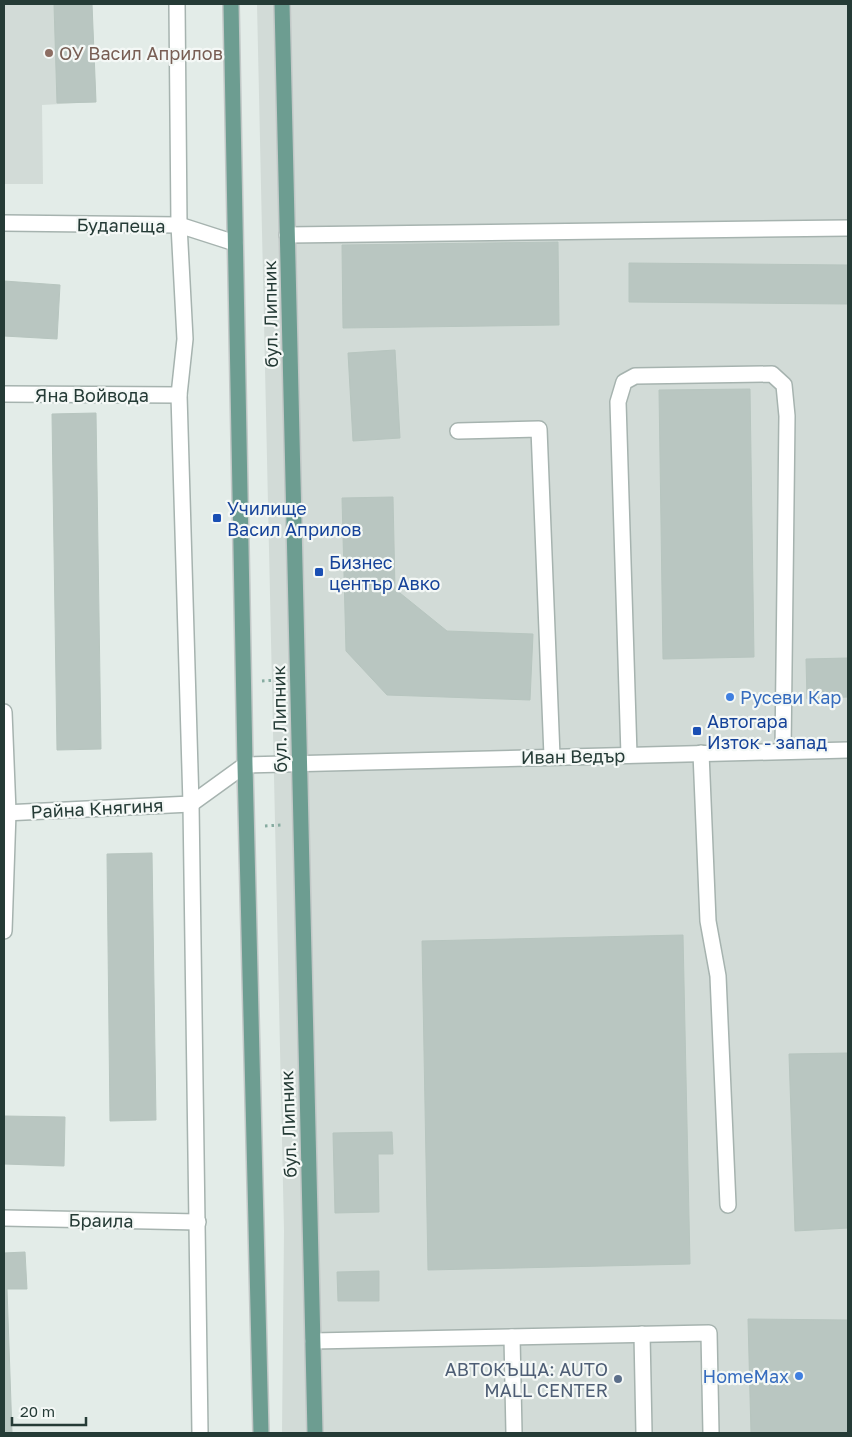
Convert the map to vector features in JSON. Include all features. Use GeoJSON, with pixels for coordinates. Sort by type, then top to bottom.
{"type":"FeatureCollection","features":[{"type":"Feature","properties":{"kind":"main road","name":"бул. Липник"},"geometry":{"type":"LineString","coordinates":[[231,4],[246,827],[261,1433]]}},
{"type":"Feature","properties":{"kind":"main road","name":"бул. Липник"},"geometry":{"type":"LineString","coordinates":[[282,4],[299,825],[315,1433]]}},
{"type":"Feature","properties":{"kind":"street"},"geometry":{"type":"LineString","coordinates":[[178,4],[179,225],[185,339],[179,395],[191,804],[200,1433]]}},
{"type":"Feature","properties":{"kind":"street","name":"Будапеща"},"geometry":{"type":"LineString","coordinates":[[4,224],[179,225],[235,243]]}},
{"type":"Feature","properties":{"kind":"street"},"geometry":{"type":"LineString","coordinates":[[287,235],[848,228]]}},
{"type":"Feature","properties":{"kind":"street"},"geometry":{"type":"LineString","coordinates":[[629,755],[618,402],[624,382],[635,376],[772,374],[784,386],[787,416],[783,751]]}},
{"type":"Feature","properties":{"kind":"street","name":"Яна Войвода"},"geometry":{"type":"LineString","coordinates":[[4,394],[179,395]]}},
{"type":"Feature","properties":{"kind":"street"},"geometry":{"type":"LineString","coordinates":[[458,431],[539,428],[552,756]]}},
{"type":"Feature","properties":{"kind":"street","name":"Райна Княгиня"},"geometry":{"type":"LineString","coordinates":[[4,712],[6,812],[191,804]]}},
{"type":"Feature","properties":{"kind":"street","name":"Иван Ведър"},"geometry":{"type":"LineString","coordinates":[[245,765],[298,762],[848,750]]}},
{"type":"Feature","properties":{"kind":"street"},"geometry":{"type":"LineString","coordinates":[[701,753],[708,921],[718,976],[728,1205]]}},
{"type":"Feature","properties":{"kind":"street"},"geometry":{"type":"LineString","coordinates":[[191,804],[245,765]]}},
{"type":"Feature","properties":{"kind":"street"},"geometry":{"type":"LineString","coordinates":[[4,931],[6,812]]}},
{"type":"Feature","properties":{"kind":"street","name":"Браила"},"geometry":{"type":"LineString","coordinates":[[4,1218],[198,1222]]}},
{"type":"Feature","properties":{"kind":"street"},"geometry":{"type":"LineString","coordinates":[[313,1341],[709,1333],[711,1433]]}},
{"type":"Feature","properties":{"kind":"street"},"geometry":{"type":"LineString","coordinates":[[642,1334],[644,1433]]}},
{"type":"Feature","properties":{"kind":"street"},"geometry":{"type":"LineString","coordinates":[[512,1337],[514,1433]]}},
{"type":"Feature","properties":{"kind":"path"},"geometry":{"type":"LineString","coordinates":[[243,682],[296,680]]}},
{"type":"Feature","properties":{"kind":"path"},"geometry":{"type":"LineString","coordinates":[[246,827],[299,825]]}},
{"type":"Feature","properties":{"kind":"shaded area","name":"ОУ Васил Априлов"},"geometry":{"type":"Polygon","coordinates":[[[4,4],[92,4],[96,102],[42,105],[43,184],[4,184],[4,4]]]}},
{"type":"Feature","properties":{"kind":"shaded area"},"geometry":{"type":"Polygon","coordinates":[[[257,4],[848,4],[848,1433],[282,1433],[284,1231],[257,4]]]}},
{"type":"Feature","properties":{"kind":"building"},"geometry":{"type":"Polygon","coordinates":[[[54,4],[92,4],[96,102],[57,103],[54,4]]]}},
{"type":"Feature","properties":{"kind":"building"},"geometry":{"type":"Polygon","coordinates":[[[558,242],[559,325],[343,328],[342,245],[558,242]]]}},
{"type":"Feature","properties":{"kind":"building"},"geometry":{"type":"Polygon","coordinates":[[[629,263],[848,265],[848,304],[629,302],[629,263]]]}},
{"type":"Feature","properties":{"kind":"building"},"geometry":{"type":"Polygon","coordinates":[[[4,281],[60,285],[57,339],[4,336],[4,281]]]}},
{"type":"Feature","properties":{"kind":"building"},"geometry":{"type":"Polygon","coordinates":[[[395,350],[400,438],[353,441],[348,353],[395,350]]]}},
{"type":"Feature","properties":{"kind":"building"},"geometry":{"type":"Polygon","coordinates":[[[750,389],[754,657],[663,659],[659,390],[750,389]]]}},
{"type":"Feature","properties":{"kind":"building"},"geometry":{"type":"Polygon","coordinates":[[[96,413],[101,749],[57,750],[52,414],[96,413]]]}},
{"type":"Feature","properties":{"kind":"building"},"geometry":{"type":"Polygon","coordinates":[[[393,497],[395,589],[447,631],[533,634],[530,700],[387,695],[346,651],[342,498],[393,497]]]}},
{"type":"Feature","properties":{"kind":"building"},"geometry":{"type":"Polygon","coordinates":[[[848,658],[848,697],[807,699],[806,659],[848,658]]]}},
{"type":"Feature","properties":{"kind":"building"},"geometry":{"type":"Polygon","coordinates":[[[152,853],[156,1120],[110,1121],[107,854],[152,853]]]}},
{"type":"Feature","properties":{"kind":"building"},"geometry":{"type":"Polygon","coordinates":[[[683,935],[690,1264],[428,1270],[422,941],[683,935]]]}},
{"type":"Feature","properties":{"kind":"building"},"geometry":{"type":"Polygon","coordinates":[[[848,1053],[848,1228],[795,1231],[789,1054],[848,1053]]]}},
{"type":"Feature","properties":{"kind":"building"},"geometry":{"type":"Polygon","coordinates":[[[4,1116],[65,1117],[64,1166],[4,1164],[4,1116]]]}},
{"type":"Feature","properties":{"kind":"building"},"geometry":{"type":"Polygon","coordinates":[[[392,1132],[393,1154],[378,1154],[379,1212],[335,1213],[333,1133],[392,1132]]]}},
{"type":"Feature","properties":{"kind":"building"},"geometry":{"type":"Polygon","coordinates":[[[25,1252],[27,1289],[7,1289],[12,1433],[4,1433],[4,1253],[25,1252]]]}},
{"type":"Feature","properties":{"kind":"building"},"geometry":{"type":"Polygon","coordinates":[[[379,1271],[379,1301],[338,1301],[337,1272],[379,1271]]]}},
{"type":"Feature","properties":{"kind":"building","name":"HomeMax"},"geometry":{"type":"Polygon","coordinates":[[[748,1319],[848,1320],[848,1433],[751,1433],[748,1319]]]}},
{"type":"Feature","properties":{"kind":"place","name":"ОУ Васил Априлов"},"geometry":{"type":"Point","coordinates":[49,53]}},
{"type":"Feature","properties":{"kind":"place","name":"Училище Васил Априлов"},"geometry":{"type":"Point","coordinates":[217,518]}},
{"type":"Feature","properties":{"kind":"place","name":"Бизнес център Авко"},"geometry":{"type":"Point","coordinates":[319,572]}},
{"type":"Feature","properties":{"kind":"place","name":"Русеви Кар"},"geometry":{"type":"Point","coordinates":[730,697]}},
{"type":"Feature","properties":{"kind":"place","name":"Автогара Изток - запад"},"geometry":{"type":"Point","coordinates":[697,731]}},
{"type":"Feature","properties":{"kind":"place","name":"HomeMax"},"geometry":{"type":"Point","coordinates":[799,1376]}},
{"type":"Feature","properties":{"kind":"place","name":"АВТОКЪЩА: AUTO MALL CENTER"},"geometry":{"type":"Point","coordinates":[618,1379]}}]}
